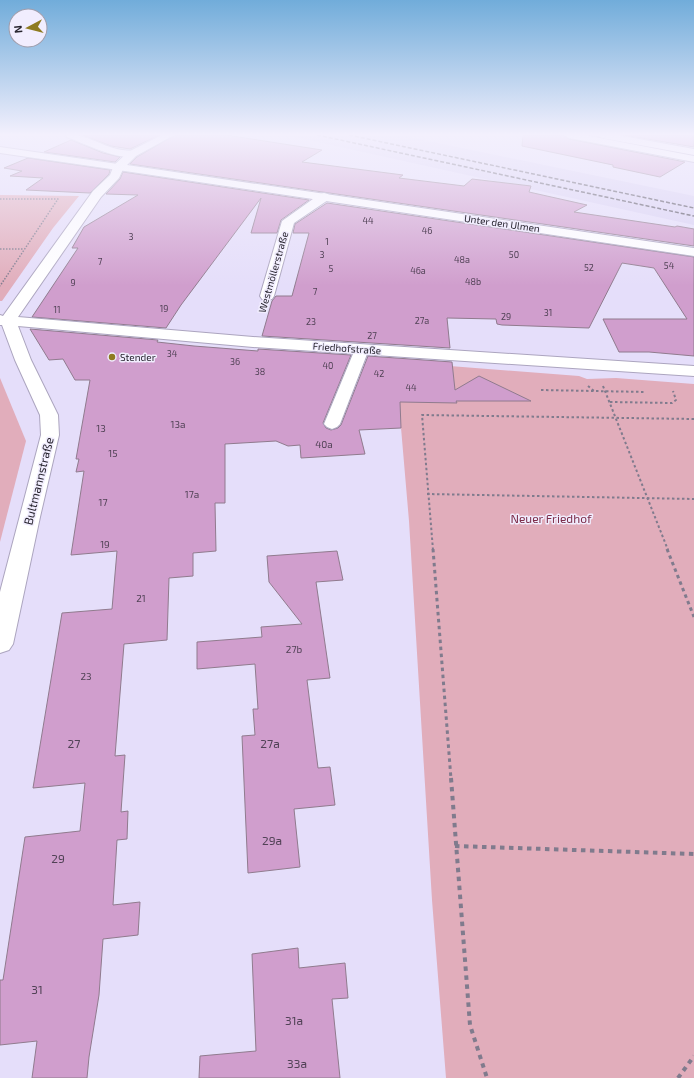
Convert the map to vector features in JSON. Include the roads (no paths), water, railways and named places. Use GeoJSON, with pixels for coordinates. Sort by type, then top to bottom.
{"type":"FeatureCollection","features":[{"type":"Feature","properties":{"kind":"street"},"geometry":{"type":"LineString","coordinates":[[4,320],[97,194],[106,185]]}},
{"type":"Feature","properties":{"kind":"street","name":"Unter den Ulmen"},"geometry":{"type":"LineString","coordinates":[[244,185],[694,252]]}},
{"type":"Feature","properties":{"kind":"street","name":"Westmöllerstraße"},"geometry":{"type":"LineString","coordinates":[[267,296],[288,221],[324,197]]}},
{"type":"Feature","properties":{"kind":"street","name":"Friedhofstraße"},"geometry":{"type":"LineString","coordinates":[[4,320],[252,342],[694,371]]}},
{"type":"Feature","properties":{"kind":"street","name":"Bultmannstraße"},"geometry":{"type":"LineString","coordinates":[[0,644],[29,517],[50,435],[50,415],[4,320]]}},
{"type":"Feature","properties":{"kind":"lane"},"geometry":{"type":"LineString","coordinates":[[332,424],[362,349]]}},
{"type":"Feature","properties":{"kind":"railway"},"geometry":{"type":"LineString","coordinates":[[551,185],[694,216]]}},
{"type":"Feature","properties":{"kind":"railway"},"geometry":{"type":"LineString","coordinates":[[587,185],[694,208]]}},
{"type":"Feature","properties":{"kind":"place","name":"Stender"},"geometry":{"type":"Point","coordinates":[112,357]}},
{"type":"Feature","properties":{"kind":"park label","name":"Neuer Friedhof"},"geometry":{"type":"Point","coordinates":[551,518]}}]}
